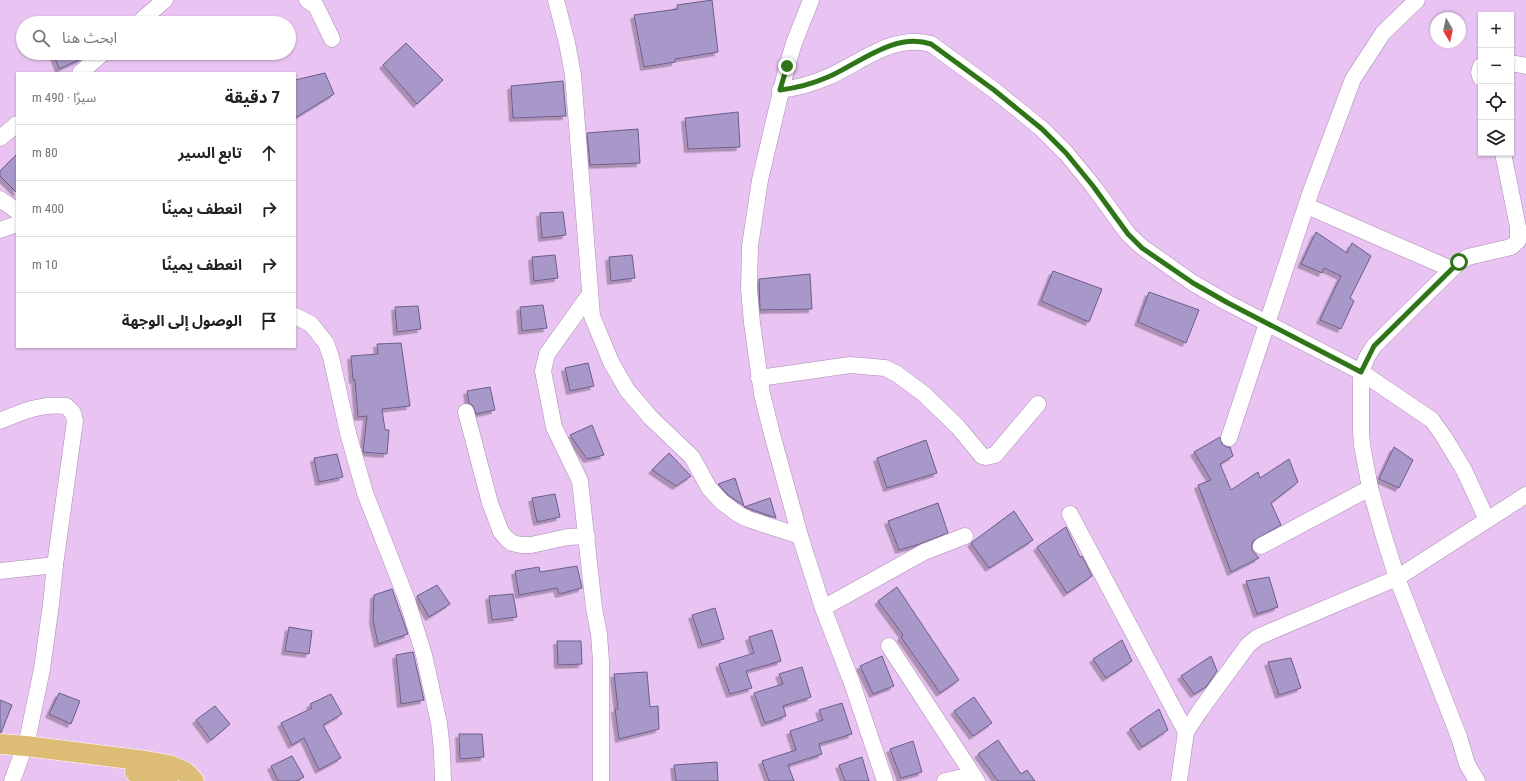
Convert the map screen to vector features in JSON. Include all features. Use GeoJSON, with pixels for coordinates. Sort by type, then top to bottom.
{"type":"FeatureCollection","features":[{"type":"Feature","properties":{"kind":"main road"},"geometry":{"type":"LineString","coordinates":[[0,744],[23,751],[160,777],[168,781]]}},
{"type":"Feature","properties":{"kind":"main road"},"geometry":{"type":"LineString","coordinates":[[0,755],[23,751],[126,758],[169,765],[184,772],[194,781]]}},
{"type":"Feature","properties":{"kind":"street"},"geometry":{"type":"LineString","coordinates":[[146,16],[165,0]]}},
{"type":"Feature","properties":{"kind":"street"},"geometry":{"type":"LineString","coordinates":[[307,0],[316,6],[332,39]]}},
{"type":"Feature","properties":{"kind":"street"},"geometry":{"type":"LineString","coordinates":[[556,0],[567,43],[572,75],[592,316],[611,362],[627,390],[651,418],[692,457],[713,494],[733,510],[748,519],[800,536]]}},
{"type":"Feature","properties":{"kind":"street"},"geometry":{"type":"LineString","coordinates":[[811,0],[794,43],[780,90],[760,180],[750,246],[749,289],[752,324],[760,378],[772,434],[800,536],[823,608],[852,683],[885,781]]}},
{"type":"Feature","properties":{"kind":"street"},"geometry":{"type":"LineString","coordinates":[[1229,438],[1306,206],[1353,79],[1383,34],[1417,0]]}},
{"type":"Feature","properties":{"kind":"street"},"geometry":{"type":"LineString","coordinates":[[780,90],[807,86],[829,77],[871,54],[899,43],[922,41],[931,44],[994,90],[1042,129],[1093,186],[1128,234],[1142,248],[1193,283],[1267,324],[1361,372],[1432,420],[1464,470],[1487,520]]}},
{"type":"Feature","properties":{"kind":"street"},"geometry":{"type":"LineString","coordinates":[[81,72],[95,60]]}},
{"type":"Feature","properties":{"kind":"street"},"geometry":{"type":"LineString","coordinates":[[1514,64],[1526,66]]}},
{"type":"Feature","properties":{"kind":"street"},"geometry":{"type":"LineString","coordinates":[[0,138],[16,125]]}},
{"type":"Feature","properties":{"kind":"street"},"geometry":{"type":"LineString","coordinates":[[1477,781],[1468,764],[1459,737],[1397,578],[1370,488],[1362,445],[1361,372],[1374,346],[1459,262],[1468,257],[1511,247],[1518,241],[1518,227],[1505,156]]}},
{"type":"Feature","properties":{"kind":"street"},"geometry":{"type":"LineString","coordinates":[[0,199],[16,210]]}},
{"type":"Feature","properties":{"kind":"street"},"geometry":{"type":"LineString","coordinates":[[1306,206],[1451,269]]}},
{"type":"Feature","properties":{"kind":"street"},"geometry":{"type":"LineString","coordinates":[[0,230],[16,224]]}},
{"type":"Feature","properties":{"kind":"street"},"geometry":{"type":"LineString","coordinates":[[590,294],[547,354],[543,371],[554,427],[580,481],[601,661],[601,781]]}},
{"type":"Feature","properties":{"kind":"street"},"geometry":{"type":"LineString","coordinates":[[296,316],[311,324],[326,343],[332,357],[348,433],[365,493],[407,600],[424,655],[439,723],[443,781]]}},
{"type":"Feature","properties":{"kind":"street"},"geometry":{"type":"LineString","coordinates":[[760,378],[850,365],[885,368],[897,374],[924,394],[958,427],[982,456],[986,457],[995,455],[1038,404]]}},
{"type":"Feature","properties":{"kind":"street"},"geometry":{"type":"LineString","coordinates":[[0,421],[33,408],[54,404],[66,406],[73,413],[75,421],[42,669],[23,751],[12,781]]}},
{"type":"Feature","properties":{"kind":"street"},"geometry":{"type":"LineString","coordinates":[[466,412],[494,516],[501,532],[506,538],[512,543],[526,545],[568,537],[587,536]]}},
{"type":"Feature","properties":{"kind":"street"},"geometry":{"type":"LineString","coordinates":[[1261,546],[1370,488]]}},
{"type":"Feature","properties":{"kind":"street"},"geometry":{"type":"LineString","coordinates":[[1179,781],[1186,732],[1248,644],[1258,637],[1397,578],[1526,495]]}},
{"type":"Feature","properties":{"kind":"street"},"geometry":{"type":"LineString","coordinates":[[1070,514],[1186,732]]}},
{"type":"Feature","properties":{"kind":"street"},"geometry":{"type":"LineString","coordinates":[[823,608],[924,552],[965,536]]}},
{"type":"Feature","properties":{"kind":"street"},"geometry":{"type":"LineString","coordinates":[[0,571],[55,565]]}},
{"type":"Feature","properties":{"kind":"street"},"geometry":{"type":"LineString","coordinates":[[889,646],[975,778],[944,781]]}},
{"type":"Feature","properties":{"kind":"building"},"geometry":{"type":"Polygon","coordinates":[[[712,0],[718,52],[675,59],[675,62],[644,67],[634,15],[678,9],[677,5],[712,0]]]}},
{"type":"Feature","properties":{"kind":"building"},"geometry":{"type":"Polygon","coordinates":[[[406,43],[443,80],[417,104],[383,65],[406,43]]]}},
{"type":"Feature","properties":{"kind":"building"},"geometry":{"type":"Polygon","coordinates":[[[56,60],[79,60],[59,69],[56,60]]]}},
{"type":"Feature","properties":{"kind":"building"},"geometry":{"type":"Polygon","coordinates":[[[325,73],[334,94],[296,117],[296,80],[325,73]]]}},
{"type":"Feature","properties":{"kind":"building"},"geometry":{"type":"Polygon","coordinates":[[[563,81],[566,116],[513,118],[511,86],[563,81]]]}},
{"type":"Feature","properties":{"kind":"building"},"geometry":{"type":"Polygon","coordinates":[[[738,112],[740,147],[688,149],[685,118],[738,112]]]}},
{"type":"Feature","properties":{"kind":"building"},"geometry":{"type":"Polygon","coordinates":[[[638,129],[640,163],[590,165],[587,133],[638,129]]]}},
{"type":"Feature","properties":{"kind":"building"},"geometry":{"type":"Polygon","coordinates":[[[16,155],[16,192],[0,176],[0,171],[16,155]]]}},
{"type":"Feature","properties":{"kind":"building"},"geometry":{"type":"Polygon","coordinates":[[[563,212],[566,235],[542,238],[540,213],[563,212]]]}},
{"type":"Feature","properties":{"kind":"building"},"geometry":{"type":"Polygon","coordinates":[[[1316,232],[1347,253],[1352,243],[1371,256],[1350,298],[1354,301],[1341,329],[1320,320],[1341,276],[1324,268],[1322,273],[1301,264],[1316,232]]]}},
{"type":"Feature","properties":{"kind":"building"},"geometry":{"type":"Polygon","coordinates":[[[555,255],[558,278],[534,281],[532,257],[555,255]]]}},
{"type":"Feature","properties":{"kind":"building"},"geometry":{"type":"Polygon","coordinates":[[[632,255],[635,278],[611,281],[609,257],[632,255]]]}},
{"type":"Feature","properties":{"kind":"building"},"geometry":{"type":"Polygon","coordinates":[[[1053,271],[1102,289],[1089,322],[1041,301],[1053,271]]]}},
{"type":"Feature","properties":{"kind":"building"},"geometry":{"type":"Polygon","coordinates":[[[810,274],[812,309],[760,310],[759,279],[810,274]]]}},
{"type":"Feature","properties":{"kind":"building"},"geometry":{"type":"Polygon","coordinates":[[[1149,292],[1199,310],[1186,343],[1138,322],[1149,292]]]}},
{"type":"Feature","properties":{"kind":"building"},"geometry":{"type":"Polygon","coordinates":[[[543,305],[547,328],[522,331],[520,307],[543,305]]]}},
{"type":"Feature","properties":{"kind":"building"},"geometry":{"type":"Polygon","coordinates":[[[418,306],[421,329],[397,332],[395,307],[418,306]]]}},
{"type":"Feature","properties":{"kind":"building"},"geometry":{"type":"Polygon","coordinates":[[[401,343],[410,406],[382,409],[385,430],[389,430],[387,454],[363,452],[367,416],[358,417],[355,380],[353,380],[351,356],[378,354],[377,344],[401,343]]]}},
{"type":"Feature","properties":{"kind":"building"},"geometry":{"type":"Polygon","coordinates":[[[588,363],[594,386],[570,391],[565,368],[588,363]]]}},
{"type":"Feature","properties":{"kind":"building"},"geometry":{"type":"Polygon","coordinates":[[[490,387],[495,410],[476,414],[473,406],[469,403],[467,391],[490,387]]]}},
{"type":"Feature","properties":{"kind":"building"},"geometry":{"type":"Polygon","coordinates":[[[592,425],[604,455],[587,459],[570,435],[592,425]]]}},
{"type":"Feature","properties":{"kind":"building"},"geometry":{"type":"Polygon","coordinates":[[[1220,437],[1222,444],[1226,447],[1230,447],[1233,456],[1220,464],[1231,490],[1258,472],[1260,478],[1289,459],[1298,482],[1271,503],[1281,525],[1253,541],[1252,550],[1259,558],[1231,572],[1198,485],[1211,480],[1194,452],[1220,437]]]}},
{"type":"Feature","properties":{"kind":"building"},"geometry":{"type":"Polygon","coordinates":[[[926,440],[937,473],[887,488],[877,458],[926,440]]]}},
{"type":"Feature","properties":{"kind":"building"},"geometry":{"type":"Polygon","coordinates":[[[1394,447],[1413,460],[1399,488],[1379,479],[1394,447]]]}},
{"type":"Feature","properties":{"kind":"building"},"geometry":{"type":"Polygon","coordinates":[[[669,453],[691,476],[676,486],[652,470],[669,453]]]}},
{"type":"Feature","properties":{"kind":"building"},"geometry":{"type":"Polygon","coordinates":[[[337,454],[343,477],[319,482],[314,458],[337,454]]]}},
{"type":"Feature","properties":{"kind":"building"},"geometry":{"type":"Polygon","coordinates":[[[735,478],[744,506],[728,495],[718,484],[735,478]]]}},
{"type":"Feature","properties":{"kind":"building"},"geometry":{"type":"Polygon","coordinates":[[[555,494],[560,517],[537,522],[532,498],[555,494]]]}},
{"type":"Feature","properties":{"kind":"building"},"geometry":{"type":"Polygon","coordinates":[[[770,498],[776,518],[744,507],[770,498]]]}},
{"type":"Feature","properties":{"kind":"building"},"geometry":{"type":"Polygon","coordinates":[[[938,503],[948,533],[899,550],[888,521],[938,503]]]}},
{"type":"Feature","properties":{"kind":"building"},"geometry":{"type":"Polygon","coordinates":[[[1014,511],[1033,540],[989,568],[971,543],[1014,511]]]}},
{"type":"Feature","properties":{"kind":"building"},"geometry":{"type":"Polygon","coordinates":[[[1066,527],[1080,557],[1082,556],[1092,576],[1067,593],[1037,547],[1066,527]]]}},
{"type":"Feature","properties":{"kind":"building"},"geometry":{"type":"Polygon","coordinates":[[[577,566],[582,588],[559,594],[557,588],[519,595],[515,571],[539,567],[540,572],[577,566]]]}},
{"type":"Feature","properties":{"kind":"building"},"geometry":{"type":"Polygon","coordinates":[[[1269,577],[1278,607],[1257,614],[1246,581],[1269,577]]]}},
{"type":"Feature","properties":{"kind":"building"},"geometry":{"type":"Polygon","coordinates":[[[437,585],[450,604],[429,617],[417,596],[437,585]]]}},
{"type":"Feature","properties":{"kind":"building"},"geometry":{"type":"Polygon","coordinates":[[[897,587],[959,680],[940,693],[901,637],[903,635],[878,601],[897,587]]]}},
{"type":"Feature","properties":{"kind":"building"},"geometry":{"type":"Polygon","coordinates":[[[392,589],[408,634],[378,644],[373,620],[374,595],[392,589]]]}},
{"type":"Feature","properties":{"kind":"building"},"geometry":{"type":"Polygon","coordinates":[[[513,594],[517,617],[492,620],[489,596],[513,594]]]}},
{"type":"Feature","properties":{"kind":"building"},"geometry":{"type":"Polygon","coordinates":[[[715,608],[724,639],[702,645],[692,615],[715,608]]]}},
{"type":"Feature","properties":{"kind":"building"},"geometry":{"type":"Polygon","coordinates":[[[289,627],[312,631],[309,654],[285,651],[289,627]]]}},
{"type":"Feature","properties":{"kind":"building"},"geometry":{"type":"Polygon","coordinates":[[[772,630],[781,661],[746,671],[752,688],[730,694],[719,664],[754,653],[749,637],[772,630]]]}},
{"type":"Feature","properties":{"kind":"building"},"geometry":{"type":"Polygon","coordinates":[[[1122,640],[1132,661],[1106,678],[1093,659],[1122,640]]]}},
{"type":"Feature","properties":{"kind":"building"},"geometry":{"type":"Polygon","coordinates":[[[557,641],[581,641],[582,664],[558,665],[557,641]]]}},
{"type":"Feature","properties":{"kind":"building"},"geometry":{"type":"Polygon","coordinates":[[[413,652],[424,700],[401,704],[396,655],[413,652]]]}},
{"type":"Feature","properties":{"kind":"building"},"geometry":{"type":"Polygon","coordinates":[[[882,656],[894,686],[873,694],[860,666],[882,656]]]}},
{"type":"Feature","properties":{"kind":"building"},"geometry":{"type":"Polygon","coordinates":[[[1211,656],[1217,671],[1206,687],[1194,694],[1181,676],[1211,656]]]}},
{"type":"Feature","properties":{"kind":"building"},"geometry":{"type":"Polygon","coordinates":[[[1291,658],[1301,688],[1279,695],[1268,662],[1291,658]]]}},
{"type":"Feature","properties":{"kind":"building"},"geometry":{"type":"Polygon","coordinates":[[[802,667],[811,697],[783,706],[786,716],[765,723],[754,693],[783,684],[779,674],[802,667]]]}},
{"type":"Feature","properties":{"kind":"building"},"geometry":{"type":"Polygon","coordinates":[[[647,672],[650,707],[658,706],[659,729],[619,739],[615,709],[618,709],[614,674],[647,672]]]}},
{"type":"Feature","properties":{"kind":"building"},"geometry":{"type":"Polygon","coordinates":[[[59,693],[80,701],[71,724],[49,714],[59,693]]]}},
{"type":"Feature","properties":{"kind":"building"},"geometry":{"type":"Polygon","coordinates":[[[331,694],[342,714],[323,725],[341,758],[319,770],[304,738],[292,745],[281,723],[312,708],[310,704],[331,694]]]}},
{"type":"Feature","properties":{"kind":"building"},"geometry":{"type":"Polygon","coordinates":[[[974,697],[992,723],[973,736],[954,711],[974,697]]]}},
{"type":"Feature","properties":{"kind":"building"},"geometry":{"type":"Polygon","coordinates":[[[0,700],[12,705],[1,733],[0,733],[0,700]]]}},
{"type":"Feature","properties":{"kind":"building"},"geometry":{"type":"Polygon","coordinates":[[[842,703],[852,734],[819,744],[822,754],[788,765],[794,781],[769,781],[762,761],[796,750],[790,731],[823,720],[819,710],[842,703]]]}},
{"type":"Feature","properties":{"kind":"building"},"geometry":{"type":"Polygon","coordinates":[[[215,706],[230,724],[211,740],[196,720],[215,706]]]}},
{"type":"Feature","properties":{"kind":"building"},"geometry":{"type":"Polygon","coordinates":[[[1159,709],[1168,730],[1142,747],[1130,729],[1159,709]]]}},
{"type":"Feature","properties":{"kind":"building"},"geometry":{"type":"Polygon","coordinates":[[[459,734],[482,734],[484,757],[460,759],[459,734]]]}},
{"type":"Feature","properties":{"kind":"building"},"geometry":{"type":"Polygon","coordinates":[[[998,740],[1021,774],[1027,770],[1035,781],[998,781],[978,754],[998,740]]]}},
{"type":"Feature","properties":{"kind":"building"},"geometry":{"type":"Polygon","coordinates":[[[913,741],[922,772],[901,778],[890,749],[913,741]]]}},
{"type":"Feature","properties":{"kind":"building"},"geometry":{"type":"Polygon","coordinates":[[[292,756],[304,777],[296,781],[278,781],[271,766],[292,756]]]}},
{"type":"Feature","properties":{"kind":"building"},"geometry":{"type":"Polygon","coordinates":[[[862,757],[869,781],[845,781],[839,765],[862,757]]]}},
{"type":"Feature","properties":{"kind":"building"},"geometry":{"type":"Polygon","coordinates":[[[717,762],[718,781],[676,781],[674,765],[717,762]]]}},
{"type":"Feature","properties":{"kind":"route"},"geometry":{"type":"LineString","coordinates":[[787,66],[780,90],[807,86],[829,77],[871,54],[899,43],[922,41],[931,44],[994,90],[1042,129],[1066,153],[1093,186],[1128,234],[1142,248],[1193,283],[1228,303],[1361,372],[1367,357],[1374,346],[1459,262]]}}]}
